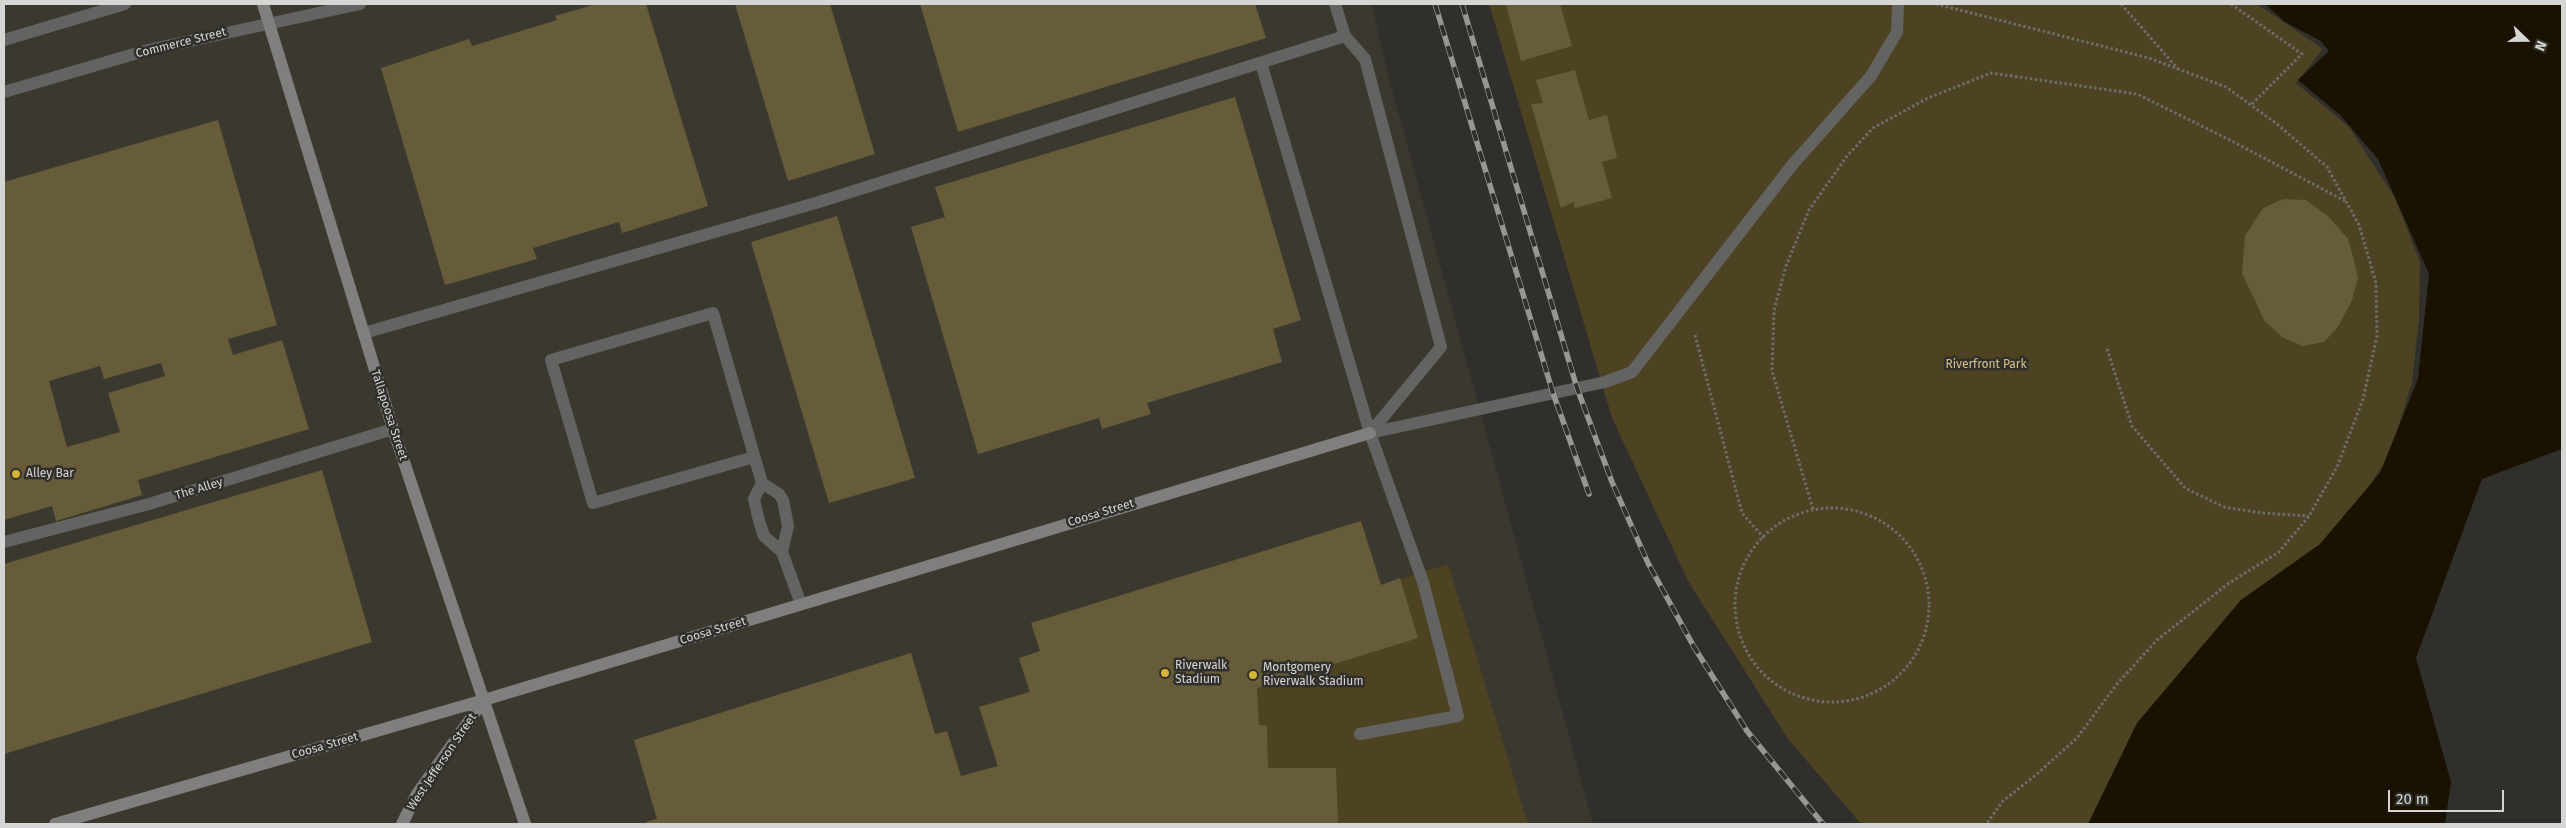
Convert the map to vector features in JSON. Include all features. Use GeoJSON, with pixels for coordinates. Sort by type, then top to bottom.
{"type":"FeatureCollection","features":[{"type":"Feature","properties":{"kind":"street"},"geometry":{"type":"LineString","coordinates":[[4,40],[125,4]]}},
{"type":"Feature","properties":{"kind":"street","name":"Tallapoosa Street"},"geometry":{"type":"LineString","coordinates":[[262,4],[393,429],[525,824]]}},
{"type":"Feature","properties":{"kind":"street","name":"Commerce Street"},"geometry":{"type":"LineString","coordinates":[[4,92],[148,50],[268,22],[360,4]]}},
{"type":"Feature","properties":{"kind":"street"},"geometry":{"type":"LineString","coordinates":[[1335,4],[1345,36],[1365,59],[1441,348],[1370,432]]}},
{"type":"Feature","properties":{"kind":"street"},"geometry":{"type":"LineString","coordinates":[[1370,432],[1605,382],[1632,372],[1793,164],[1871,76],[1897,32],[1898,4]]}},
{"type":"Feature","properties":{"kind":"street"},"geometry":{"type":"LineString","coordinates":[[364,332],[819,202],[1345,36]]}},
{"type":"Feature","properties":{"kind":"street"},"geometry":{"type":"LineString","coordinates":[[1261,63],[1370,432],[1423,582],[1458,716],[1360,734]]}},
{"type":"Feature","properties":{"kind":"street"},"geometry":{"type":"LineString","coordinates":[[754,456],[593,503],[551,360],[713,313],[762,483],[779,494],[783,500],[788,526],[782,552]]}},
{"type":"Feature","properties":{"kind":"street","name":"The Alley"},"geometry":{"type":"LineString","coordinates":[[4,542],[149,504],[393,429]]}},
{"type":"Feature","properties":{"kind":"street","name":"Coosa Street"},"geometry":{"type":"LineString","coordinates":[[55,824],[484,700],[1370,432]]}},
{"type":"Feature","properties":{"kind":"street"},"geometry":{"type":"LineString","coordinates":[[762,483],[754,499],[759,521],[764,536],[782,552],[802,604]]}},
{"type":"Feature","properties":{"kind":"street","name":"West Jefferson Street"},"geometry":{"type":"LineString","coordinates":[[402,824],[417,794],[484,700]]}},
{"type":"Feature","properties":{"kind":"path"},"geometry":{"type":"LineString","coordinates":[[1936,4],[2149,58],[2226,87],[2277,124],[2327,167],[2359,225],[2376,283],[2377,336],[2363,400],[2338,465],[2310,516],[2279,552],[2229,583],[2157,640],[2117,684],[2077,738],[2003,801],[1987,823]]}},
{"type":"Feature","properties":{"kind":"path"},"geometry":{"type":"LineString","coordinates":[[2121,4],[2178,69]]}},
{"type":"Feature","properties":{"kind":"path"},"geometry":{"type":"LineString","coordinates":[[2231,4],[2302,54],[2251,105]]}},
{"type":"Feature","properties":{"kind":"path"},"geometry":{"type":"LineString","coordinates":[[1813,509],[1772,371],[1774,310],[1786,266],[1808,210],[1847,156],[1873,128],[1928,98],[1991,73],[2137,94],[2230,140],[2345,201]]}},
{"type":"Feature","properties":{"kind":"path"},"geometry":{"type":"LineString","coordinates":[[1687,302],[1742,513],[1764,538]]}},
{"type":"Feature","properties":{"kind":"path"},"geometry":{"type":"LineString","coordinates":[[2107,349],[2132,426],[2186,488],[2224,507],[2262,513],[2310,516]]}},
{"type":"Feature","properties":{"kind":"path"},"geometry":{"type":"LineString","coordinates":[[1830,507],[1864,512],[1883,521],[1909,544],[1928,586],[1929,620],[1915,657],[1892,682],[1858,699],[1824,703],[1785,691],[1759,670],[1740,637],[1734,604],[1738,580],[1752,549],[1764,538],[1781,522],[1813,509],[1830,507]]}},
{"type":"Feature","properties":{"kind":"shaded area"},"geometry":{"type":"Polygon","coordinates":[[[4,4],[1372,4],[1387,71],[1593,824],[4,824],[4,4]]]}},
{"type":"Feature","properties":{"kind":"shaded area"},"geometry":{"type":"Polygon","coordinates":[[[2265,4],[2562,4],[2562,449],[2482,479],[2416,658],[2451,782],[2445,824],[2088,824],[2137,723],[2241,600],[2320,544],[2380,473],[2418,379],[2429,274],[2378,159],[2340,115],[2298,80],[2329,51],[2321,41],[2285,22],[2265,4]]]}},
{"type":"Feature","properties":{"kind":"green space","name":"Riverfront Park"},"geometry":{"type":"Polygon","coordinates":[[[1489,4],[2257,4],[2323,49],[2296,83],[2349,127],[2395,198],[2420,262],[2419,319],[2412,383],[2389,456],[2354,509],[2092,824],[1861,824],[1788,739],[1688,581],[1612,418],[1489,4]]]}},
{"type":"Feature","properties":{"kind":"green space","name":"Montgomery Riverwalk Stadium"},"geometry":{"type":"Polygon","coordinates":[[[1361,521],[1381,585],[1448,564],[1528,824],[646,824],[646,822],[657,819],[634,740],[911,653],[935,734],[947,731],[961,776],[998,766],[979,707],[1029,691],[1019,658],[1040,651],[1031,623],[1361,521]]]}},
{"type":"Feature","properties":{"kind":"building"},"geometry":{"type":"Polygon","coordinates":[[[596,4],[646,4],[708,206],[622,233],[619,222],[533,248],[537,259],[445,285],[381,68],[469,39],[472,46],[557,20],[555,16],[596,4]]]}},
{"type":"Feature","properties":{"kind":"building"},"geometry":{"type":"Polygon","coordinates":[[[735,4],[830,4],[875,154],[788,181],[735,4]]]}},
{"type":"Feature","properties":{"kind":"building"},"geometry":{"type":"Polygon","coordinates":[[[920,4],[1255,4],[1266,38],[958,132],[920,4]]]}},
{"type":"Feature","properties":{"kind":"building"},"geometry":{"type":"Polygon","coordinates":[[[1506,4],[1560,4],[1572,46],[1521,61],[1506,4]]]}},
{"type":"Feature","properties":{"kind":"building"},"geometry":{"type":"Polygon","coordinates":[[[1575,70],[1589,120],[1607,115],[1617,158],[1602,162],[1612,198],[1575,208],[1573,202],[1561,208],[1531,104],[1543,103],[1536,80],[1575,70]]]}},
{"type":"Feature","properties":{"kind":"building"},"geometry":{"type":"Polygon","coordinates":[[[1235,97],[1301,320],[1273,329],[1282,362],[1147,403],[1151,414],[1102,429],[1099,418],[978,454],[911,227],[945,217],[935,187],[1235,97]]]}},
{"type":"Feature","properties":{"kind":"building"},"geometry":{"type":"Polygon","coordinates":[[[218,120],[277,325],[228,339],[233,355],[282,340],[309,429],[138,480],[142,495],[56,521],[52,506],[4,520],[4,182],[218,120]],[[161,363],[104,379],[100,366],[49,381],[67,447],[120,432],[108,393],[165,376],[161,363]]]}},
{"type":"Feature","properties":{"kind":"building"},"geometry":{"type":"Polygon","coordinates":[[[2283,199],[2306,200],[2328,216],[2348,239],[2358,278],[2352,300],[2338,327],[2324,342],[2302,346],[2282,337],[2264,320],[2242,273],[2245,236],[2263,208],[2283,199]]]}},
{"type":"Feature","properties":{"kind":"building"},"geometry":{"type":"Polygon","coordinates":[[[837,216],[915,478],[829,503],[751,242],[837,216]]]}},
{"type":"Feature","properties":{"kind":"building"},"geometry":{"type":"Polygon","coordinates":[[[322,470],[372,642],[4,754],[4,564],[322,470]]]}},
{"type":"Feature","properties":{"kind":"building","name":"Montgomery Riverwalk Stadium"},"geometry":{"type":"Polygon","coordinates":[[[1361,521],[1381,585],[1400,578],[1418,638],[1257,688],[1259,725],[1267,726],[1268,768],[1336,768],[1338,824],[646,824],[646,822],[657,819],[634,740],[911,653],[935,734],[947,731],[961,776],[998,766],[979,707],[1030,692],[1019,658],[1040,651],[1031,623],[1361,521]]]}},
{"type":"Feature","properties":{"kind":"railway"},"geometry":{"type":"LineString","coordinates":[[1435,4],[1553,393],[1589,494]]}},
{"type":"Feature","properties":{"kind":"railway"},"geometry":{"type":"LineString","coordinates":[[1462,4],[1577,388],[1612,482],[1648,563],[1694,647],[1747,731],[1823,824]]}},
{"type":"Feature","properties":{"kind":"place","name":"Alley Bar"},"geometry":{"type":"Point","coordinates":[16,474]}},
{"type":"Feature","properties":{"kind":"place","name":"Riverwalk Stadium"},"geometry":{"type":"Point","coordinates":[1165,673]}},
{"type":"Feature","properties":{"kind":"place","name":"Montgomery Riverwalk Stadium"},"geometry":{"type":"Point","coordinates":[1253,675]}}]}
